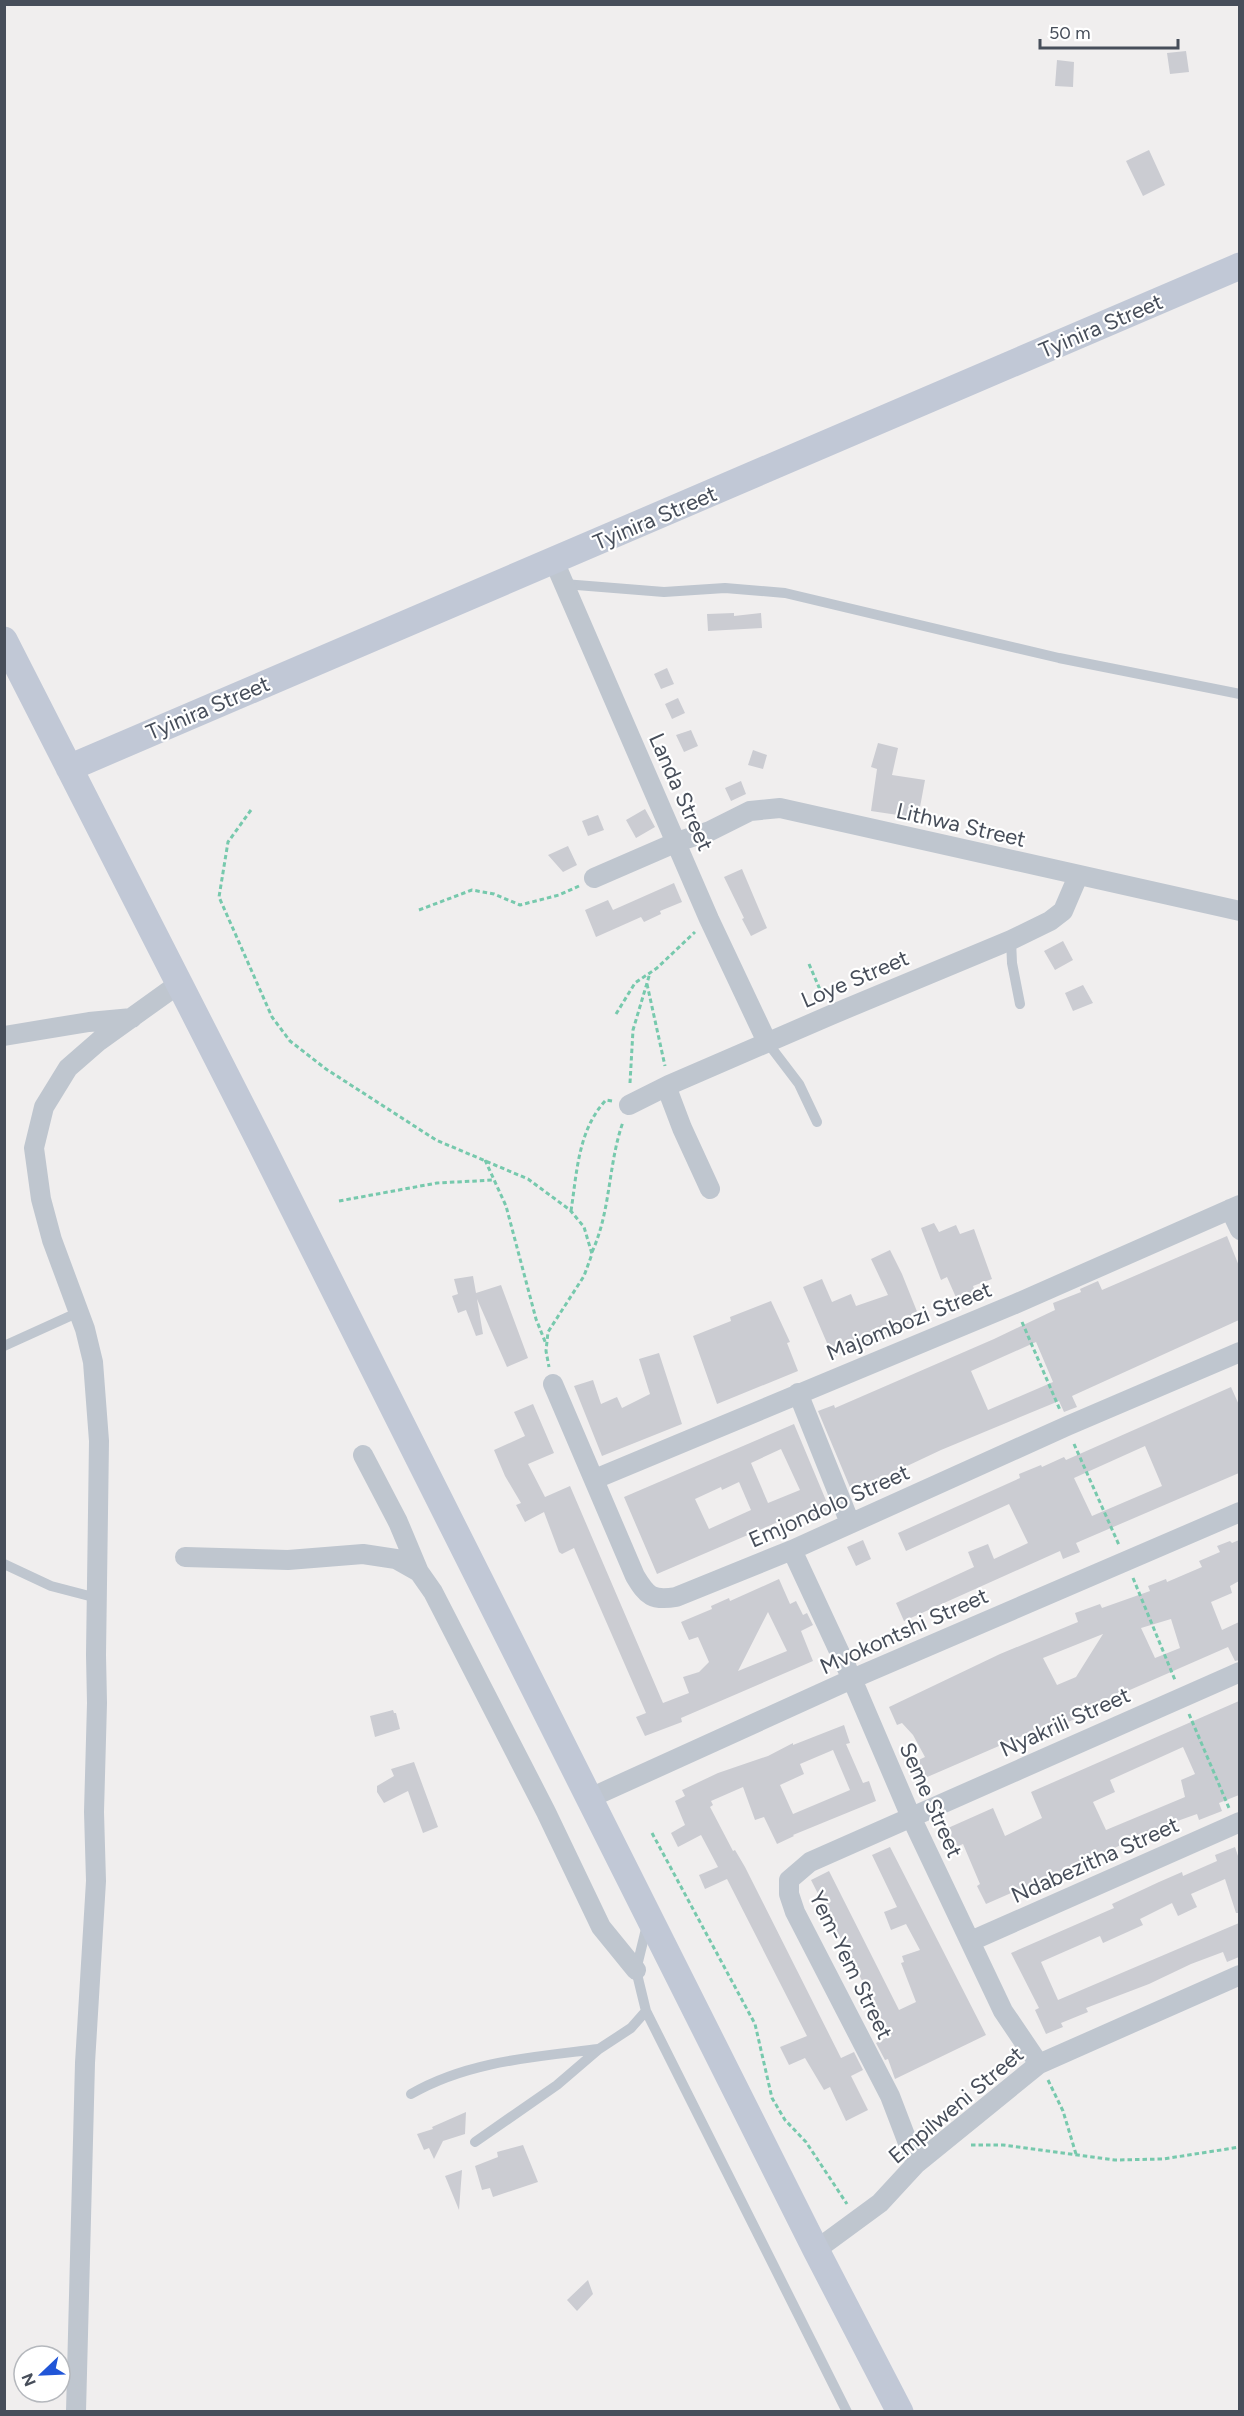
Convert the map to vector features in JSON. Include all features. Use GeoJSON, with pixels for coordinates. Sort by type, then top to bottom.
{"type":"FeatureCollection","features":[{"type":"Feature","properties":{"kind":"main road","name":"Tyinira Street"},"geometry":{"type":"LineString","coordinates":[[69,768],[559,572],[1239,266]]}},
{"type":"Feature","properties":{"kind":"main road"},"geometry":{"type":"LineString","coordinates":[[4,640],[180,983],[816,2250],[900,2412]]}},
{"type":"Feature","properties":{"kind":"street","name":"Landa Street"},"geometry":{"type":"LineString","coordinates":[[559,572],[709,919],[767,1042]]}},
{"type":"Feature","properties":{"kind":"street","name":"Lithwa Street"},"geometry":{"type":"LineString","coordinates":[[594,878],[677,842],[710,831],[750,811],[780,808],[1239,911]]}},
{"type":"Feature","properties":{"kind":"street","name":"Loye Street"},"geometry":{"type":"LineString","coordinates":[[629,1105],[767,1042],[1011,940],[1050,921],[1063,911],[1078,876]]}},
{"type":"Feature","properties":{"kind":"street"},"geometry":{"type":"LineString","coordinates":[[76,2412],[85,2063],[96,1881],[94,1812],[99,1441],[93,1362],[79,1312],[50,1232],[41,1198],[34,1148],[44,1107],[68,1068],[99,1041],[180,983]]}},
{"type":"Feature","properties":{"kind":"street"},"geometry":{"type":"LineString","coordinates":[[4,1036],[89,1022],[132,1018]]}},
{"type":"Feature","properties":{"kind":"street"},"geometry":{"type":"LineString","coordinates":[[669,1085],[668,1090],[682,1128],[710,1189]]}},
{"type":"Feature","properties":{"kind":"street"},"geometry":{"type":"LineString","coordinates":[[1235,1207],[1239,1230]]}},
{"type":"Feature","properties":{"kind":"street","name":"Majombozi Street"},"geometry":{"type":"LineString","coordinates":[[595,1479],[1014,1304],[1235,1207]]}},
{"type":"Feature","properties":{"kind":"street","name":"Emjondolo Street"},"geometry":{"type":"LineString","coordinates":[[553,1384],[635,1576],[642,1588],[651,1596],[660,1599],[675,1597],[792,1550],[1239,1352]]}},
{"type":"Feature","properties":{"kind":"street"},"geometry":{"type":"LineString","coordinates":[[798,1393],[850,1523]]}},
{"type":"Feature","properties":{"kind":"street"},"geometry":{"type":"LineString","coordinates":[[363,1455],[398,1522],[419,1572],[433,1592],[546,1812],[601,1927],[636,1970]]}},
{"type":"Feature","properties":{"kind":"street","name":"Mvokontshi Street"},"geometry":{"type":"LineString","coordinates":[[590,1798],[852,1679],[1239,1512]]}},
{"type":"Feature","properties":{"kind":"street","name":"Seme Street"},"geometry":{"type":"LineString","coordinates":[[792,1550],[852,1679],[911,1817],[1003,2011],[1039,2064]]}},
{"type":"Feature","properties":{"kind":"street"},"geometry":{"type":"LineString","coordinates":[[185,1557],[288,1560],[363,1554],[396,1559],[419,1572]]}},
{"type":"Feature","properties":{"kind":"street","name":"Nyakrili Street"},"geometry":{"type":"LineString","coordinates":[[911,1817],[1239,1672]]}},
{"type":"Feature","properties":{"kind":"street","name":"Yem-Yem Street"},"geometry":{"type":"LineString","coordinates":[[911,1817],[810,1862],[789,1880],[789,1894],[795,1912],[890,2096],[915,2164]]}},
{"type":"Feature","properties":{"kind":"street","name":"Ndabezitha Street"},"geometry":{"type":"LineString","coordinates":[[970,1941],[1239,1822]]}},
{"type":"Feature","properties":{"kind":"street","name":"Empilweni Street"},"geometry":{"type":"LineString","coordinates":[[816,2250],[886,2197],[915,2164],[1039,2064],[1239,1975]]}},
{"type":"Feature","properties":{"kind":"lane"},"geometry":{"type":"LineString","coordinates":[[559,572],[664,592],[724,588],[786,593],[1059,658],[1239,694]]}},
{"type":"Feature","properties":{"kind":"lane"},"geometry":{"type":"LineString","coordinates":[[1011,940],[1012,963],[1020,1004]]}},
{"type":"Feature","properties":{"kind":"lane"},"geometry":{"type":"LineString","coordinates":[[767,1042],[799,1083],[817,1122]]}},
{"type":"Feature","properties":{"kind":"lane"},"geometry":{"type":"LineString","coordinates":[[4,1346],[79,1312]]}},
{"type":"Feature","properties":{"kind":"lane"},"geometry":{"type":"LineString","coordinates":[[4,1564],[51,1586],[97,1598]]}},
{"type":"Feature","properties":{"kind":"lane"},"geometry":{"type":"LineString","coordinates":[[649,1917],[636,1970],[646,2012],[847,2412]]}},
{"type":"Feature","properties":{"kind":"lane"},"geometry":{"type":"LineString","coordinates":[[475,2142],[557,2085],[598,2049],[631,2028],[646,2012]]}},
{"type":"Feature","properties":{"kind":"lane"},"geometry":{"type":"LineString","coordinates":[[411,2094],[435,2080],[475,2067],[598,2049]]}},
{"type":"Feature","properties":{"kind":"path"},"geometry":{"type":"LineString","coordinates":[[251,810],[228,842],[219,897],[272,1017],[290,1041],[326,1069],[436,1140],[528,1179],[571,1212],[584,1227],[592,1254]]}},
{"type":"Feature","properties":{"kind":"path"},"geometry":{"type":"LineString","coordinates":[[419,910],[472,890],[494,894],[520,906],[559,895],[594,878]]}},
{"type":"Feature","properties":{"kind":"path"},"geometry":{"type":"LineString","coordinates":[[616,1014],[635,983],[650,973],[709,919]]}},
{"type":"Feature","properties":{"kind":"path"},"geometry":{"type":"LineString","coordinates":[[809,964],[831,1015]]}},
{"type":"Feature","properties":{"kind":"path"},"geometry":{"type":"LineString","coordinates":[[553,1384],[547,1346],[548,1332],[584,1276],[602,1232],[615,1143],[629,1105],[633,1030],[650,973]]}},
{"type":"Feature","properties":{"kind":"path"},"geometry":{"type":"LineString","coordinates":[[647,984],[669,1085]]}},
{"type":"Feature","properties":{"kind":"path"},"geometry":{"type":"LineString","coordinates":[[571,1212],[578,1162],[586,1128],[594,1113],[606,1100],[629,1105]]}},
{"type":"Feature","properties":{"kind":"path"},"geometry":{"type":"LineString","coordinates":[[485,1161],[506,1206],[536,1319],[547,1346]]}},
{"type":"Feature","properties":{"kind":"path"},"geometry":{"type":"LineString","coordinates":[[339,1201],[437,1183],[494,1180]]}},
{"type":"Feature","properties":{"kind":"path"},"geometry":{"type":"LineString","coordinates":[[652,1833],[755,2024],[772,2098],[785,2121],[806,2142],[858,2220]]}},
{"type":"Feature","properties":{"kind":"path"},"geometry":{"type":"LineString","coordinates":[[1039,2064],[1063,2111],[1076,2154]]}},
{"type":"Feature","properties":{"kind":"path"},"geometry":{"type":"LineString","coordinates":[[969,2145],[1003,2145],[1115,2160],[1163,2159],[1239,2147]]}},
{"type":"Feature","properties":{"kind":"building"},"geometry":{"type":"Polygon","coordinates":[[[1186,51],[1189,72],[1170,74],[1167,53],[1186,51]]]}},
{"type":"Feature","properties":{"kind":"building"},"geometry":{"type":"Polygon","coordinates":[[[1057,60],[1074,62],[1073,87],[1055,86],[1057,60]]]}},
{"type":"Feature","properties":{"kind":"building"},"geometry":{"type":"Polygon","coordinates":[[[1149,150],[1165,185],[1143,196],[1126,161],[1149,150]]]}},
{"type":"Feature","properties":{"kind":"building"},"geometry":{"type":"Polygon","coordinates":[[[734,613],[734,616],[761,613],[762,628],[708,631],[707,614],[734,613]]]}},
{"type":"Feature","properties":{"kind":"building"},"geometry":{"type":"Polygon","coordinates":[[[667,668],[674,684],[661,689],[654,674],[667,668]]]}},
{"type":"Feature","properties":{"kind":"building"},"geometry":{"type":"Polygon","coordinates":[[[678,698],[685,713],[672,719],[665,704],[678,698]]]}},
{"type":"Feature","properties":{"kind":"building"},"geometry":{"type":"Polygon","coordinates":[[[691,730],[698,746],[684,752],[676,735],[691,730]]]}},
{"type":"Feature","properties":{"kind":"building"},"geometry":{"type":"Polygon","coordinates":[[[878,743],[898,748],[892,775],[925,780],[918,818],[871,811],[877,769],[871,767],[878,743]]]}},
{"type":"Feature","properties":{"kind":"building"},"geometry":{"type":"Polygon","coordinates":[[[753,750],[767,755],[763,769],[748,765],[753,750]]]}},
{"type":"Feature","properties":{"kind":"building"},"geometry":{"type":"Polygon","coordinates":[[[741,781],[746,794],[731,801],[725,788],[741,781]]]}},
{"type":"Feature","properties":{"kind":"building"},"geometry":{"type":"Polygon","coordinates":[[[645,809],[655,827],[636,838],[626,820],[645,809]]]}},
{"type":"Feature","properties":{"kind":"building"},"geometry":{"type":"Polygon","coordinates":[[[598,815],[604,830],[588,836],[582,821],[598,815]]]}},
{"type":"Feature","properties":{"kind":"building"},"geometry":{"type":"Polygon","coordinates":[[[568,846],[577,865],[563,872],[548,855],[568,846]]]}},
{"type":"Feature","properties":{"kind":"building"},"geometry":{"type":"Polygon","coordinates":[[[742,869],[767,928],[751,936],[724,877],[742,869]]]}},
{"type":"Feature","properties":{"kind":"building"},"geometry":{"type":"Polygon","coordinates":[[[674,883],[682,902],[660,911],[661,914],[644,922],[641,917],[596,937],[585,910],[608,900],[613,910],[674,883]]]}},
{"type":"Feature","properties":{"kind":"building"},"geometry":{"type":"Polygon","coordinates":[[[1063,941],[1073,960],[1055,970],[1044,951],[1063,941]]]}},
{"type":"Feature","properties":{"kind":"building"},"geometry":{"type":"Polygon","coordinates":[[[1083,985],[1093,1003],[1073,1011],[1065,993],[1083,985]]]}},
{"type":"Feature","properties":{"kind":"building"},"geometry":{"type":"Polygon","coordinates":[[[934,1223],[939,1232],[956,1225],[960,1234],[974,1229],[992,1279],[973,1286],[976,1294],[958,1302],[947,1277],[941,1280],[921,1228],[934,1223]]]}},
{"type":"Feature","properties":{"kind":"building"},"geometry":{"type":"Polygon","coordinates":[[[1227,1236],[1239,1266],[1239,1320],[1072,1396],[1077,1407],[1064,1412],[1059,1401],[941,1450],[852,1492],[818,1411],[834,1405],[835,1408],[994,1339],[1055,1310],[1053,1303],[1081,1292],[1080,1289],[1098,1281],[1102,1290],[1227,1236]],[[1036,1342],[971,1371],[988,1410],[1053,1382],[1036,1342]]]}},
{"type":"Feature","properties":{"kind":"building"},"geometry":{"type":"Polygon","coordinates":[[[890,1250],[920,1319],[894,1329],[896,1333],[877,1342],[876,1340],[833,1357],[803,1287],[822,1279],[832,1302],[851,1294],[856,1306],[888,1295],[871,1259],[890,1250]]]}},
{"type":"Feature","properties":{"kind":"building"},"geometry":{"type":"Polygon","coordinates":[[[473,1276],[476,1293],[501,1285],[528,1358],[507,1367],[477,1299],[483,1334],[476,1336],[466,1310],[458,1313],[452,1296],[458,1294],[454,1279],[473,1276]]]}},
{"type":"Feature","properties":{"kind":"building"},"geometry":{"type":"Polygon","coordinates":[[[771,1301],[790,1342],[787,1343],[798,1371],[717,1404],[693,1336],[731,1321],[730,1317],[771,1301]]]}},
{"type":"Feature","properties":{"kind":"building"},"geometry":{"type":"Polygon","coordinates":[[[659,1353],[682,1424],[602,1456],[574,1386],[593,1380],[601,1404],[617,1397],[622,1408],[650,1394],[639,1359],[659,1353]]]}},
{"type":"Feature","properties":{"kind":"building"},"geometry":{"type":"Polygon","coordinates":[[[1231,1387],[1239,1405],[1239,1473],[1076,1543],[1080,1552],[1063,1559],[1060,1551],[904,1621],[896,1603],[974,1567],[968,1552],[988,1544],[994,1559],[1028,1543],[1009,1504],[906,1551],[898,1533],[1020,1478],[1019,1474],[1064,1457],[1066,1460],[1231,1387]],[[1145,1446],[1074,1478],[1092,1516],[1162,1486],[1145,1446]]]}},
{"type":"Feature","properties":{"kind":"building"},"geometry":{"type":"Polygon","coordinates":[[[533,1404],[554,1453],[528,1464],[545,1497],[570,1486],[663,1703],[689,1693],[683,1677],[699,1672],[709,1662],[698,1637],[689,1640],[681,1622],[712,1609],[711,1606],[729,1598],[730,1601],[779,1579],[790,1604],[796,1601],[803,1615],[807,1613],[813,1625],[801,1631],[813,1661],[681,1718],[682,1722],[645,1736],[636,1717],[646,1713],[574,1548],[562,1554],[559,1552],[544,1512],[525,1522],[516,1505],[521,1503],[505,1476],[494,1450],[525,1436],[514,1412],[533,1404]],[[768,1612],[738,1671],[787,1651],[768,1612]]]}},
{"type":"Feature","properties":{"kind":"building"},"geometry":{"type":"Polygon","coordinates":[[[794,1424],[830,1510],[812,1518],[808,1509],[657,1574],[624,1497],[794,1424]],[[781,1449],[751,1463],[768,1503],[800,1490],[781,1449]],[[739,1482],[722,1490],[721,1487],[695,1499],[709,1529],[751,1510],[739,1482]]]}},
{"type":"Feature","properties":{"kind":"building"},"geometry":{"type":"Polygon","coordinates":[[[863,1540],[871,1559],[856,1566],[847,1547],[863,1540]]]}},
{"type":"Feature","properties":{"kind":"building"},"geometry":{"type":"Polygon","coordinates":[[[1239,1540],[1239,1581],[1230,1586],[1232,1593],[1211,1602],[1222,1630],[1239,1622],[1239,1660],[1235,1661],[1228,1647],[1075,1714],[1077,1718],[1059,1726],[1057,1721],[918,1781],[910,1764],[925,1757],[913,1735],[902,1723],[897,1725],[889,1707],[1000,1654],[1078,1622],[1075,1613],[1100,1604],[1102,1608],[1150,1591],[1148,1586],[1166,1579],[1167,1582],[1202,1567],[1199,1561],[1220,1552],[1217,1546],[1230,1541],[1232,1543],[1239,1540]],[[1171,1619],[1141,1628],[1155,1658],[1180,1648],[1171,1619]],[[1103,1634],[1043,1658],[1057,1685],[1076,1677],[1103,1634]]]}},
{"type":"Feature","properties":{"kind":"building"},"geometry":{"type":"Polygon","coordinates":[[[1239,1701],[1239,1795],[1219,1803],[1222,1811],[1199,1820],[1197,1814],[1169,1824],[986,1904],[977,1886],[980,1884],[963,1844],[956,1847],[948,1828],[993,1808],[1005,1836],[1042,1818],[1031,1792],[1239,1701]],[[1183,1747],[1110,1780],[1115,1792],[1093,1802],[1106,1830],[1185,1797],[1181,1780],[1195,1774],[1183,1747]]]}},
{"type":"Feature","properties":{"kind":"building"},"geometry":{"type":"Polygon","coordinates":[[[393,1710],[400,1729],[375,1737],[370,1716],[393,1710]]]}},
{"type":"Feature","properties":{"kind":"building"},"geometry":{"type":"Polygon","coordinates":[[[844,1725],[850,1743],[846,1744],[863,1783],[869,1781],[876,1801],[793,1835],[777,1844],[764,1817],[755,1820],[743,1787],[711,1801],[713,1805],[710,1807],[733,1851],[735,1850],[745,1867],[841,2058],[854,2052],[863,2070],[851,2076],[868,2110],[846,2121],[830,2087],[824,2090],[805,2058],[789,2065],[780,2047],[807,2036],[727,1879],[705,1889],[699,1875],[718,1867],[701,1835],[678,1847],[671,1833],[685,1825],[675,1801],[685,1796],[682,1790],[718,1773],[768,1756],[793,1743],[793,1745],[844,1725]],[[833,1750],[800,1764],[804,1774],[780,1785],[793,1814],[850,1790],[833,1750]]]}},
{"type":"Feature","properties":{"kind":"building"},"geometry":{"type":"Polygon","coordinates":[[[414,1762],[438,1827],[423,1833],[408,1791],[384,1803],[377,1792],[377,1786],[394,1776],[391,1769],[414,1762]]]}},
{"type":"Feature","properties":{"kind":"building"},"geometry":{"type":"Polygon","coordinates":[[[890,1847],[986,2035],[895,2079],[888,2059],[885,2060],[876,2043],[890,2036],[811,1880],[829,1871],[899,2010],[916,2002],[901,1963],[904,1962],[902,1956],[920,1950],[906,1924],[891,1930],[884,1912],[897,1907],[872,1855],[890,1847]]]}},
{"type":"Feature","properties":{"kind":"building"},"geometry":{"type":"Polygon","coordinates":[[[1235,1847],[1239,1859],[1239,1913],[1236,1913],[1225,1879],[1191,1894],[1197,1907],[1178,1916],[1172,1903],[1140,1919],[1143,1925],[1103,1943],[1100,1936],[1041,1962],[1058,2000],[1239,1923],[1239,1957],[1227,1962],[1223,1952],[1191,1964],[1149,1984],[1086,2008],[1088,2012],[1061,2023],[1063,2027],[1046,2034],[1035,2010],[1039,2008],[1011,1953],[1114,1908],[1112,1904],[1159,1882],[1182,1872],[1183,1876],[1217,1861],[1215,1855],[1235,1847]]]}},
{"type":"Feature","properties":{"kind":"building"},"geometry":{"type":"Polygon","coordinates":[[[466,2112],[465,2134],[443,2141],[434,2159],[429,2148],[424,2150],[417,2134],[433,2129],[432,2127],[466,2112]]]}},
{"type":"Feature","properties":{"kind":"building"},"geometry":{"type":"Polygon","coordinates":[[[523,2145],[538,2182],[493,2197],[490,2188],[482,2190],[475,2166],[498,2157],[497,2152],[523,2145]]]}},
{"type":"Feature","properties":{"kind":"building"},"geometry":{"type":"Polygon","coordinates":[[[462,2170],[459,2210],[445,2176],[462,2170]]]}},
{"type":"Feature","properties":{"kind":"building"},"geometry":{"type":"Polygon","coordinates":[[[588,2280],[593,2294],[577,2311],[567,2300],[588,2280]]]}}]}
